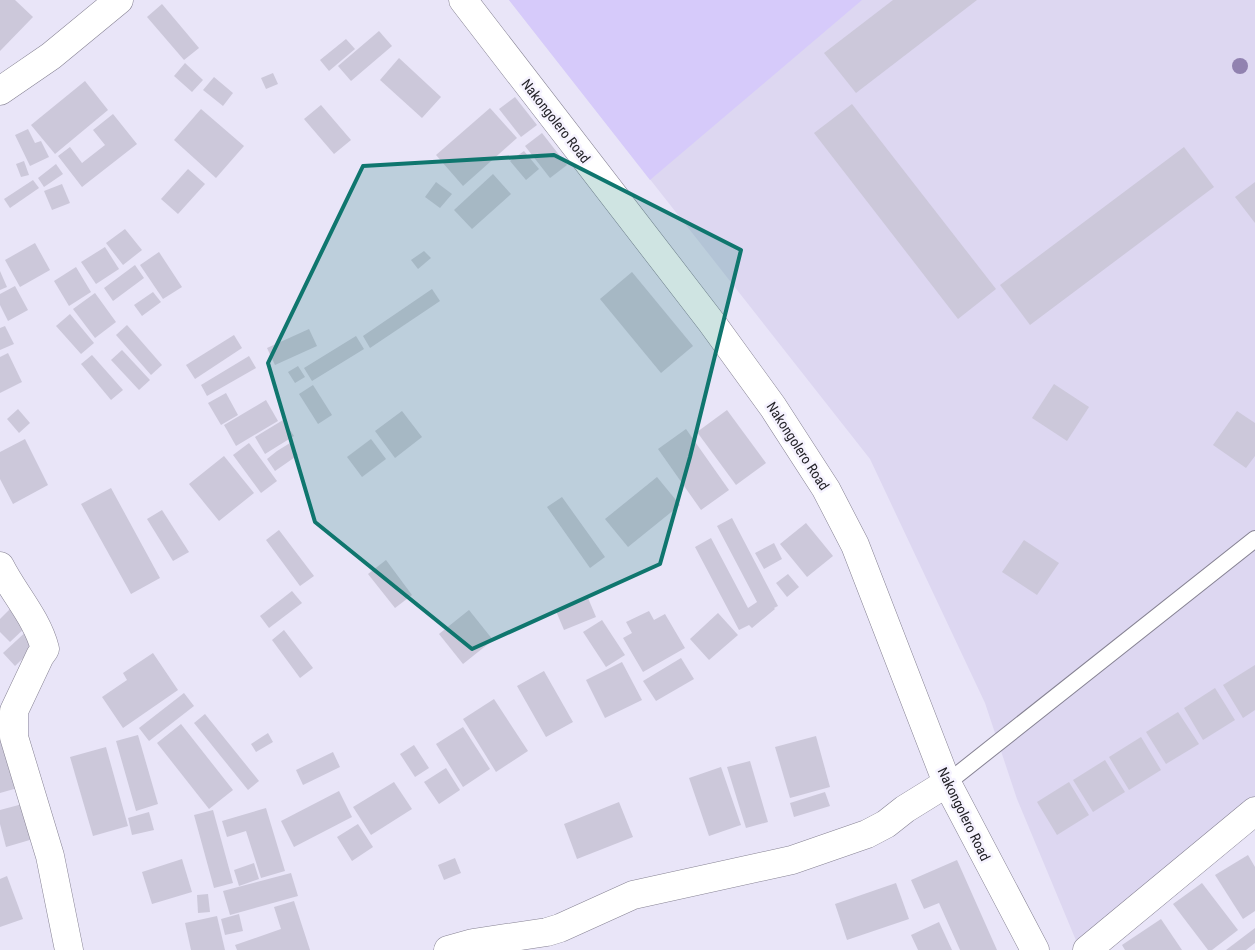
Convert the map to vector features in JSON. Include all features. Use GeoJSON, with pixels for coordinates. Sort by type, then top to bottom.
{"type":"FeatureCollection","features":[{"type":"Feature","properties":{"kind":"street"},"geometry":{"type":"LineString","coordinates":[[0,91],[50,56],[119,0]]}},
{"type":"Feature","properties":{"kind":"street","name":"Nakongolero Road"},"geometry":{"type":"LineString","coordinates":[[463,0],[712,323],[773,407],[826,489],[855,545],[947,783],[1035,950]]}},
{"type":"Feature","properties":{"kind":"street"},"geometry":{"type":"LineString","coordinates":[[0,566],[42,638],[45,649],[14,711],[14,737],[50,856],[69,950]]}},
{"type":"Feature","properties":{"kind":"street"},"geometry":{"type":"LineString","coordinates":[[448,950],[473,943],[547,932],[633,895],[792,860],[867,834],[886,824],[905,809],[947,783]]}},
{"type":"Feature","properties":{"kind":"street"},"geometry":{"type":"LineString","coordinates":[[1087,950],[1255,810]]}},
{"type":"Feature","properties":{"kind":"lane"},"geometry":{"type":"LineString","coordinates":[[947,783],[1255,539]]}},
{"type":"Feature","properties":{"kind":"highlighted area"},"geometry":{"type":"Polygon","coordinates":[[[554,155],[741,250],[690,457],[660,564],[472,649],[315,522],[268,363],[363,166],[554,155]]]}},
{"type":"Feature","properties":{"kind":"shaded area"},"geometry":{"type":"Polygon","coordinates":[[[509,0],[1255,0],[1255,828],[1080,950],[1017,799],[985,703],[870,459],[509,0]]]}},
{"type":"Feature","properties":{"kind":"shaded area"},"geometry":{"type":"Polygon","coordinates":[[[509,0],[862,0],[650,180],[509,0]]]}},
{"type":"Feature","properties":{"kind":"building"},"geometry":{"type":"Polygon","coordinates":[[[0,0],[15,0],[33,17],[0,51],[0,0]]]}},
{"type":"Feature","properties":{"kind":"building"},"geometry":{"type":"Polygon","coordinates":[[[893,0],[977,0],[856,93],[824,53],[893,0]]]}},
{"type":"Feature","properties":{"kind":"building"},"geometry":{"type":"Polygon","coordinates":[[[162,4],[199,48],[184,60],[147,17],[162,4]]]}},
{"type":"Feature","properties":{"kind":"building"},"geometry":{"type":"Polygon","coordinates":[[[379,31],[392,46],[351,81],[338,66],[379,31]]]}},
{"type":"Feature","properties":{"kind":"building"},"geometry":{"type":"Polygon","coordinates":[[[346,39],[355,49],[329,71],[320,60],[346,39]]]}},
{"type":"Feature","properties":{"kind":"building"},"geometry":{"type":"Polygon","coordinates":[[[399,58],[441,97],[422,118],[380,80],[399,58]]]}},
{"type":"Feature","properties":{"kind":"building"},"geometry":{"type":"Polygon","coordinates":[[[185,63],[203,80],[192,92],[174,76],[185,63]]]}},
{"type":"Feature","properties":{"kind":"building"},"geometry":{"type":"Polygon","coordinates":[[[273,73],[278,84],[266,89],[261,78],[273,73]]]}},
{"type":"Feature","properties":{"kind":"building"},"geometry":{"type":"Polygon","coordinates":[[[214,77],[233,93],[223,106],[203,90],[214,77]]]}},
{"type":"Feature","properties":{"kind":"building"},"geometry":{"type":"Polygon","coordinates":[[[85,81],[108,110],[55,154],[31,125],[85,81]]]}},
{"type":"Feature","properties":{"kind":"building"},"geometry":{"type":"Polygon","coordinates":[[[515,97],[537,125],[521,137],[499,109],[515,97]]]}},
{"type":"Feature","properties":{"kind":"building"},"geometry":{"type":"Polygon","coordinates":[[[852,104],[996,289],[958,319],[814,133],[852,104]]]}},
{"type":"Feature","properties":{"kind":"building"},"geometry":{"type":"Polygon","coordinates":[[[321,105],[351,140],[334,154],[304,119],[321,105]]]}},
{"type":"Feature","properties":{"kind":"building"},"geometry":{"type":"Polygon","coordinates":[[[490,108],[517,138],[463,186],[436,155],[490,108]]]}},
{"type":"Feature","properties":{"kind":"building"},"geometry":{"type":"Polygon","coordinates":[[[201,109],[244,146],[216,178],[174,140],[201,109]]]}},
{"type":"Feature","properties":{"kind":"building"},"geometry":{"type":"Polygon","coordinates":[[[113,114],[137,144],[82,187],[58,156],[70,147],[82,163],[105,145],[93,130],[113,114]]]}},
{"type":"Feature","properties":{"kind":"building"},"geometry":{"type":"Polygon","coordinates":[[[28,129],[35,143],[41,141],[49,157],[30,166],[15,135],[28,129]]]}},
{"type":"Feature","properties":{"kind":"building"},"geometry":{"type":"Polygon","coordinates":[[[542,133],[567,165],[550,178],[525,146],[542,133]]]}},
{"type":"Feature","properties":{"kind":"building"},"geometry":{"type":"Polygon","coordinates":[[[1184,147],[1214,187],[1030,325],[1000,285],[1184,147]]]}},
{"type":"Feature","properties":{"kind":"building"},"geometry":{"type":"Polygon","coordinates":[[[524,151],[539,169],[526,180],[510,161],[524,151]]]}},
{"type":"Feature","properties":{"kind":"building"},"geometry":{"type":"Polygon","coordinates":[[[24,161],[29,175],[21,177],[16,164],[24,161]]]}},
{"type":"Feature","properties":{"kind":"building"},"geometry":{"type":"Polygon","coordinates":[[[56,164],[63,174],[44,187],[38,178],[56,164]]]}},
{"type":"Feature","properties":{"kind":"building"},"geometry":{"type":"Polygon","coordinates":[[[188,169],[205,184],[178,214],[161,199],[188,169]]]}},
{"type":"Feature","properties":{"kind":"building"},"geometry":{"type":"Polygon","coordinates":[[[493,174],[511,194],[472,229],[454,210],[493,174]]]}},
{"type":"Feature","properties":{"kind":"building"},"geometry":{"type":"Polygon","coordinates":[[[33,180],[39,188],[10,208],[4,199],[33,180]]]}},
{"type":"Feature","properties":{"kind":"building"},"geometry":{"type":"Polygon","coordinates":[[[436,182],[452,194],[440,208],[425,197],[436,182]]]}},
{"type":"Feature","properties":{"kind":"building"},"geometry":{"type":"Polygon","coordinates":[[[1255,182],[1255,223],[1235,197],[1255,182]]]}},
{"type":"Feature","properties":{"kind":"building"},"geometry":{"type":"Polygon","coordinates":[[[62,184],[70,203],[52,210],[44,191],[62,184]]]}},
{"type":"Feature","properties":{"kind":"building"},"geometry":{"type":"Polygon","coordinates":[[[125,229],[142,250],[123,265],[106,243],[125,229]]]}},
{"type":"Feature","properties":{"kind":"building"},"geometry":{"type":"Polygon","coordinates":[[[35,243],[50,270],[20,287],[5,260],[35,243]]]}},
{"type":"Feature","properties":{"kind":"building"},"geometry":{"type":"Polygon","coordinates":[[[105,247],[119,269],[96,284],[81,262],[105,247]]]}},
{"type":"Feature","properties":{"kind":"building"},"geometry":{"type":"Polygon","coordinates":[[[424,251],[431,258],[418,269],[411,260],[424,251]]]}},
{"type":"Feature","properties":{"kind":"building"},"geometry":{"type":"Polygon","coordinates":[[[159,252],[182,287],[163,299],[140,265],[159,252]]]}},
{"type":"Feature","properties":{"kind":"building"},"geometry":{"type":"Polygon","coordinates":[[[135,265],[144,278],[113,301],[104,288],[135,265]]]}},
{"type":"Feature","properties":{"kind":"building"},"geometry":{"type":"Polygon","coordinates":[[[76,267],[91,292],[69,306],[54,281],[76,267]]]}},
{"type":"Feature","properties":{"kind":"building"},"geometry":{"type":"Polygon","coordinates":[[[0,271],[7,287],[0,290],[0,271]]]}},
{"type":"Feature","properties":{"kind":"building"},"geometry":{"type":"Polygon","coordinates":[[[632,272],[693,346],[661,373],[600,299],[632,272]]]}},
{"type":"Feature","properties":{"kind":"building"},"geometry":{"type":"Polygon","coordinates":[[[15,286],[28,310],[8,321],[0,305],[0,294],[15,286]]]}},
{"type":"Feature","properties":{"kind":"building"},"geometry":{"type":"Polygon","coordinates":[[[432,289],[440,301],[370,348],[363,336],[432,289]]]}},
{"type":"Feature","properties":{"kind":"building"},"geometry":{"type":"Polygon","coordinates":[[[153,292],[161,302],[142,316],[134,305],[153,292]]]}},
{"type":"Feature","properties":{"kind":"building"},"geometry":{"type":"Polygon","coordinates":[[[95,293],[116,322],[95,338],[73,309],[95,293]]]}},
{"type":"Feature","properties":{"kind":"building"},"geometry":{"type":"Polygon","coordinates":[[[70,314],[94,343],[81,354],[56,326],[70,314]]]}},
{"type":"Feature","properties":{"kind":"building"},"geometry":{"type":"Polygon","coordinates":[[[127,325],[162,365],[151,375],[116,335],[127,325]]]}},
{"type":"Feature","properties":{"kind":"building"},"geometry":{"type":"Polygon","coordinates":[[[5,326],[14,344],[0,350],[0,328],[5,326]]]}},
{"type":"Feature","properties":{"kind":"building"},"geometry":{"type":"Polygon","coordinates":[[[309,329],[317,346],[275,365],[267,348],[309,329]]]}},
{"type":"Feature","properties":{"kind":"building"},"geometry":{"type":"Polygon","coordinates":[[[234,335],[242,348],[195,379],[186,365],[234,335]]]}},
{"type":"Feature","properties":{"kind":"building"},"geometry":{"type":"Polygon","coordinates":[[[356,336],[364,349],[312,381],[304,368],[356,336]]]}},
{"type":"Feature","properties":{"kind":"building"},"geometry":{"type":"Polygon","coordinates":[[[122,350],[150,380],[139,390],[111,360],[122,350]]]}},
{"type":"Feature","properties":{"kind":"building"},"geometry":{"type":"Polygon","coordinates":[[[8,353],[22,382],[0,393],[0,357],[8,353]]]}},
{"type":"Feature","properties":{"kind":"building"},"geometry":{"type":"Polygon","coordinates":[[[92,355],[123,390],[111,400],[81,364],[92,355]]]}},
{"type":"Feature","properties":{"kind":"building"},"geometry":{"type":"Polygon","coordinates":[[[249,356],[256,368],[207,396],[201,385],[249,356]]]}},
{"type":"Feature","properties":{"kind":"building"},"geometry":{"type":"Polygon","coordinates":[[[298,366],[305,377],[295,383],[288,372],[298,366]]]}},
{"type":"Feature","properties":{"kind":"building"},"geometry":{"type":"Polygon","coordinates":[[[1054,384],[1089,407],[1067,441],[1032,418],[1054,384]]]}},
{"type":"Feature","properties":{"kind":"building"},"geometry":{"type":"Polygon","coordinates":[[[313,385],[332,415],[318,424],[299,394],[313,385]]]}},
{"type":"Feature","properties":{"kind":"building"},"geometry":{"type":"Polygon","coordinates":[[[226,393],[238,415],[221,425],[208,403],[226,393]]]}},
{"type":"Feature","properties":{"kind":"building"},"geometry":{"type":"Polygon","coordinates":[[[266,400],[278,421],[236,446],[224,425],[266,400]]]}},
{"type":"Feature","properties":{"kind":"building"},"geometry":{"type":"Polygon","coordinates":[[[18,409],[30,423],[19,433],[7,419],[18,409]]]}},
{"type":"Feature","properties":{"kind":"building"},"geometry":{"type":"Polygon","coordinates":[[[727,410],[766,463],[736,485],[697,432],[727,410]]]}},
{"type":"Feature","properties":{"kind":"building"},"geometry":{"type":"Polygon","coordinates":[[[402,411],[422,437],[395,458],[375,431],[402,411]]]}},
{"type":"Feature","properties":{"kind":"building"},"geometry":{"type":"Polygon","coordinates":[[[1237,411],[1255,423],[1255,456],[1246,468],[1213,445],[1237,411]]]}},
{"type":"Feature","properties":{"kind":"building"},"geometry":{"type":"Polygon","coordinates":[[[283,420],[294,436],[265,454],[255,437],[283,420]]]}},
{"type":"Feature","properties":{"kind":"building"},"geometry":{"type":"Polygon","coordinates":[[[686,429],[729,490],[701,510],[658,449],[686,429]]]}},
{"type":"Feature","properties":{"kind":"building"},"geometry":{"type":"Polygon","coordinates":[[[25,439],[48,485],[13,504],[0,479],[0,452],[25,439]]]}},
{"type":"Feature","properties":{"kind":"building"},"geometry":{"type":"Polygon","coordinates":[[[371,439],[386,459],[362,477],[347,457],[371,439]]]}},
{"type":"Feature","properties":{"kind":"building"},"geometry":{"type":"Polygon","coordinates":[[[249,443],[277,481],[261,493],[233,455],[249,443]]]}},
{"type":"Feature","properties":{"kind":"building"},"geometry":{"type":"Polygon","coordinates":[[[290,443],[298,455],[275,471],[267,459],[290,443]]]}},
{"type":"Feature","properties":{"kind":"building"},"geometry":{"type":"Polygon","coordinates":[[[224,456],[254,493],[219,521],[189,484],[224,456]]]}},
{"type":"Feature","properties":{"kind":"building"},"geometry":{"type":"Polygon","coordinates":[[[657,477],[680,505],[628,547],[605,519],[657,477]]]}},
{"type":"Feature","properties":{"kind":"building"},"geometry":{"type":"Polygon","coordinates":[[[111,488],[160,578],[131,594],[81,504],[111,488]]]}},
{"type":"Feature","properties":{"kind":"building"},"geometry":{"type":"Polygon","coordinates":[[[562,497],[605,557],[590,568],[547,507],[562,497]]]}},
{"type":"Feature","properties":{"kind":"building"},"geometry":{"type":"Polygon","coordinates":[[[162,510],[189,552],[173,561],[147,519],[162,510]]]}},
{"type":"Feature","properties":{"kind":"building"},"geometry":{"type":"Polygon","coordinates":[[[732,518],[778,606],[752,628],[749,625],[739,630],[695,547],[711,538],[748,608],[757,602],[717,526],[732,518]]]}},
{"type":"Feature","properties":{"kind":"building"},"geometry":{"type":"Polygon","coordinates":[[[806,523],[833,556],[807,577],[780,544],[806,523]]]}},
{"type":"Feature","properties":{"kind":"building"},"geometry":{"type":"Polygon","coordinates":[[[279,530],[314,576],[300,586],[266,540],[279,530]]]}},
{"type":"Feature","properties":{"kind":"building"},"geometry":{"type":"Polygon","coordinates":[[[1024,540],[1059,563],[1037,595],[1002,572],[1024,540]]]}},
{"type":"Feature","properties":{"kind":"building"},"geometry":{"type":"Polygon","coordinates":[[[774,543],[782,559],[764,569],[755,553],[774,543]]]}},
{"type":"Feature","properties":{"kind":"building"},"geometry":{"type":"Polygon","coordinates":[[[386,560],[412,595],[395,608],[368,574],[386,560]]]}},
{"type":"Feature","properties":{"kind":"building"},"geometry":{"type":"Polygon","coordinates":[[[788,574],[799,587],[787,597],[776,583],[788,574]]]}},
{"type":"Feature","properties":{"kind":"building"},"geometry":{"type":"Polygon","coordinates":[[[292,591],[302,603],[269,628],[260,616],[292,591]]]}},
{"type":"Feature","properties":{"kind":"building"},"geometry":{"type":"Polygon","coordinates":[[[588,598],[596,617],[564,630],[556,611],[588,598]]]}},
{"type":"Feature","properties":{"kind":"building"},"geometry":{"type":"Polygon","coordinates":[[[11,608],[28,625],[10,642],[0,632],[0,619],[11,608]]]}},
{"type":"Feature","properties":{"kind":"building"},"geometry":{"type":"Polygon","coordinates":[[[469,610],[493,640],[463,664],[439,634],[469,610]]]}},
{"type":"Feature","properties":{"kind":"building"},"geometry":{"type":"Polygon","coordinates":[[[649,611],[654,620],[665,614],[685,648],[643,672],[623,638],[632,633],[626,622],[649,611]]]}},
{"type":"Feature","properties":{"kind":"building"},"geometry":{"type":"Polygon","coordinates":[[[718,613],[738,635],[709,660],[690,639],[718,613]]]}},
{"type":"Feature","properties":{"kind":"building"},"geometry":{"type":"Polygon","coordinates":[[[602,620],[625,655],[606,667],[583,632],[602,620]]]}},
{"type":"Feature","properties":{"kind":"building"},"geometry":{"type":"Polygon","coordinates":[[[30,628],[42,640],[15,666],[3,653],[30,628]]]}},
{"type":"Feature","properties":{"kind":"building"},"geometry":{"type":"Polygon","coordinates":[[[284,630],[313,668],[300,678],[272,640],[284,630]]]}},
{"type":"Feature","properties":{"kind":"building"},"geometry":{"type":"Polygon","coordinates":[[[153,653],[178,690],[123,728],[102,697],[127,680],[123,673],[153,653]]]}},
{"type":"Feature","properties":{"kind":"building"},"geometry":{"type":"Polygon","coordinates":[[[681,658],[694,679],[656,701],[643,681],[681,658]]]}},
{"type":"Feature","properties":{"kind":"building"},"geometry":{"type":"Polygon","coordinates":[[[622,662],[642,700],[605,718],[586,680],[622,662]]]}},
{"type":"Feature","properties":{"kind":"building"},"geometry":{"type":"Polygon","coordinates":[[[1255,665],[1255,710],[1243,718],[1223,685],[1255,665]]]}},
{"type":"Feature","properties":{"kind":"building"},"geometry":{"type":"Polygon","coordinates":[[[544,671],[573,722],[546,737],[517,686],[544,671]]]}},
{"type":"Feature","properties":{"kind":"building"},"geometry":{"type":"Polygon","coordinates":[[[1215,688],[1235,720],[1203,740],[1184,708],[1215,688]]]}},
{"type":"Feature","properties":{"kind":"building"},"geometry":{"type":"Polygon","coordinates":[[[184,693],[194,706],[149,741],[139,728],[184,693]]]}},
{"type":"Feature","properties":{"kind":"building"},"geometry":{"type":"Polygon","coordinates":[[[494,699],[528,751],[496,772],[463,719],[494,699]]]}},
{"type":"Feature","properties":{"kind":"building"},"geometry":{"type":"Polygon","coordinates":[[[1178,712],[1199,744],[1166,764],[1146,732],[1178,712]]]}},
{"type":"Feature","properties":{"kind":"building"},"geometry":{"type":"Polygon","coordinates":[[[0,713],[21,787],[0,793],[0,713]]]}},
{"type":"Feature","properties":{"kind":"building"},"geometry":{"type":"Polygon","coordinates":[[[205,714],[259,781],[248,790],[194,723],[205,714]]]}},
{"type":"Feature","properties":{"kind":"building"},"geometry":{"type":"Polygon","coordinates":[[[181,724],[233,790],[209,809],[157,743],[181,724]]]}},
{"type":"Feature","properties":{"kind":"building"},"geometry":{"type":"Polygon","coordinates":[[[463,727],[490,769],[463,787],[436,744],[463,727]]]}},
{"type":"Feature","properties":{"kind":"building"},"geometry":{"type":"Polygon","coordinates":[[[268,733],[273,742],[256,752],[251,744],[268,733]]]}},
{"type":"Feature","properties":{"kind":"building"},"geometry":{"type":"Polygon","coordinates":[[[138,735],[158,804],[136,811],[116,741],[138,735]]]}},
{"type":"Feature","properties":{"kind":"building"},"geometry":{"type":"Polygon","coordinates":[[[816,736],[830,787],[790,798],[775,747],[816,736]]]}},
{"type":"Feature","properties":{"kind":"building"},"geometry":{"type":"Polygon","coordinates":[[[1141,737],[1161,770],[1129,790],[1109,757],[1141,737]]]}},
{"type":"Feature","properties":{"kind":"building"},"geometry":{"type":"Polygon","coordinates":[[[414,745],[429,768],[415,777],[400,754],[414,745]]]}},
{"type":"Feature","properties":{"kind":"building"},"geometry":{"type":"Polygon","coordinates":[[[106,747],[128,826],[93,836],[70,757],[106,747]]]}},
{"type":"Feature","properties":{"kind":"building"},"geometry":{"type":"Polygon","coordinates":[[[333,752],[340,767],[303,785],[296,770],[333,752]]]}},
{"type":"Feature","properties":{"kind":"building"},"geometry":{"type":"Polygon","coordinates":[[[1105,760],[1125,792],[1093,812],[1073,780],[1105,760]]]}},
{"type":"Feature","properties":{"kind":"building"},"geometry":{"type":"Polygon","coordinates":[[[750,761],[768,822],[746,828],[727,767],[750,761]]]}},
{"type":"Feature","properties":{"kind":"building"},"geometry":{"type":"Polygon","coordinates":[[[721,767],[741,825],[709,836],[689,778],[721,767]]]}},
{"type":"Feature","properties":{"kind":"building"},"geometry":{"type":"Polygon","coordinates":[[[446,768],[460,790],[439,804],[424,782],[446,768]]]}},
{"type":"Feature","properties":{"kind":"building"},"geometry":{"type":"Polygon","coordinates":[[[394,782],[412,809],[371,835],[353,807],[394,782]]]}},
{"type":"Feature","properties":{"kind":"building"},"geometry":{"type":"Polygon","coordinates":[[[1069,782],[1089,815],[1057,835],[1037,802],[1069,782]]]}},
{"type":"Feature","properties":{"kind":"building"},"geometry":{"type":"Polygon","coordinates":[[[339,791],[352,817],[294,847],[281,821],[339,791]]]}},
{"type":"Feature","properties":{"kind":"building"},"geometry":{"type":"Polygon","coordinates":[[[825,792],[830,806],[794,817],[790,803],[825,792]]]}},
{"type":"Feature","properties":{"kind":"building"},"geometry":{"type":"Polygon","coordinates":[[[30,802],[40,837],[6,847],[0,824],[0,810],[30,802]]]}},
{"type":"Feature","properties":{"kind":"building"},"geometry":{"type":"Polygon","coordinates":[[[619,802],[633,837],[577,859],[564,824],[619,802]]]}},
{"type":"Feature","properties":{"kind":"building"},"geometry":{"type":"Polygon","coordinates":[[[266,808],[285,871],[261,878],[246,831],[227,837],[222,821],[266,808]]]}},
{"type":"Feature","properties":{"kind":"building"},"geometry":{"type":"Polygon","coordinates":[[[213,810],[233,883],[214,888],[194,815],[213,810]]]}},
{"type":"Feature","properties":{"kind":"building"},"geometry":{"type":"Polygon","coordinates":[[[149,812],[154,830],[132,835],[128,818],[149,812]]]}},
{"type":"Feature","properties":{"kind":"building"},"geometry":{"type":"Polygon","coordinates":[[[358,824],[373,847],[352,861],[337,837],[358,824]]]}},
{"type":"Feature","properties":{"kind":"building"},"geometry":{"type":"Polygon","coordinates":[[[1248,855],[1255,867],[1255,911],[1243,919],[1215,875],[1248,855]]]}},
{"type":"Feature","properties":{"kind":"building"},"geometry":{"type":"Polygon","coordinates":[[[455,858],[461,873],[444,880],[438,865],[455,858]]]}},
{"type":"Feature","properties":{"kind":"building"},"geometry":{"type":"Polygon","coordinates":[[[182,859],[192,892],[152,904],[142,872],[182,859]]]}},
{"type":"Feature","properties":{"kind":"building"},"geometry":{"type":"Polygon","coordinates":[[[957,860],[997,950],[960,950],[939,903],[924,909],[911,880],[957,860]]]}},
{"type":"Feature","properties":{"kind":"building"},"geometry":{"type":"Polygon","coordinates":[[[254,863],[259,879],[239,886],[234,870],[254,863]]]}},
{"type":"Feature","properties":{"kind":"building"},"geometry":{"type":"Polygon","coordinates":[[[291,873],[298,896],[230,915],[223,891],[291,873]]]}},
{"type":"Feature","properties":{"kind":"building"},"geometry":{"type":"Polygon","coordinates":[[[7,876],[23,919],[0,927],[0,879],[7,876]]]}},
{"type":"Feature","properties":{"kind":"building"},"geometry":{"type":"Polygon","coordinates":[[[896,883],[909,919],[847,940],[835,904],[896,883]]]}},
{"type":"Feature","properties":{"kind":"building"},"geometry":{"type":"Polygon","coordinates":[[[1202,883],[1238,930],[1212,950],[1208,950],[1173,904],[1202,883]]]}},
{"type":"Feature","properties":{"kind":"building"},"geometry":{"type":"Polygon","coordinates":[[[208,894],[210,912],[198,913],[197,895],[208,894]]]}},
{"type":"Feature","properties":{"kind":"building"},"geometry":{"type":"Polygon","coordinates":[[[294,901],[310,950],[237,950],[235,945],[281,929],[274,907],[294,901]]]}},
{"type":"Feature","properties":{"kind":"building"},"geometry":{"type":"Polygon","coordinates":[[[239,914],[243,931],[225,935],[221,919],[239,914]]]}},
{"type":"Feature","properties":{"kind":"building"},"geometry":{"type":"Polygon","coordinates":[[[217,916],[225,950],[191,950],[185,923],[217,916]]]}},
{"type":"Feature","properties":{"kind":"building"},"geometry":{"type":"Polygon","coordinates":[[[1161,919],[1182,950],[1125,950],[1122,945],[1161,919]]]}},
{"type":"Feature","properties":{"kind":"building"},"geometry":{"type":"Polygon","coordinates":[[[939,922],[952,950],[918,950],[911,935],[939,922]]]}},
{"type":"Feature","properties":{"kind":"building"},"geometry":{"type":"Polygon","coordinates":[[[1255,928],[1255,943],[1246,950],[1226,950],[1255,928]]]}}]}
